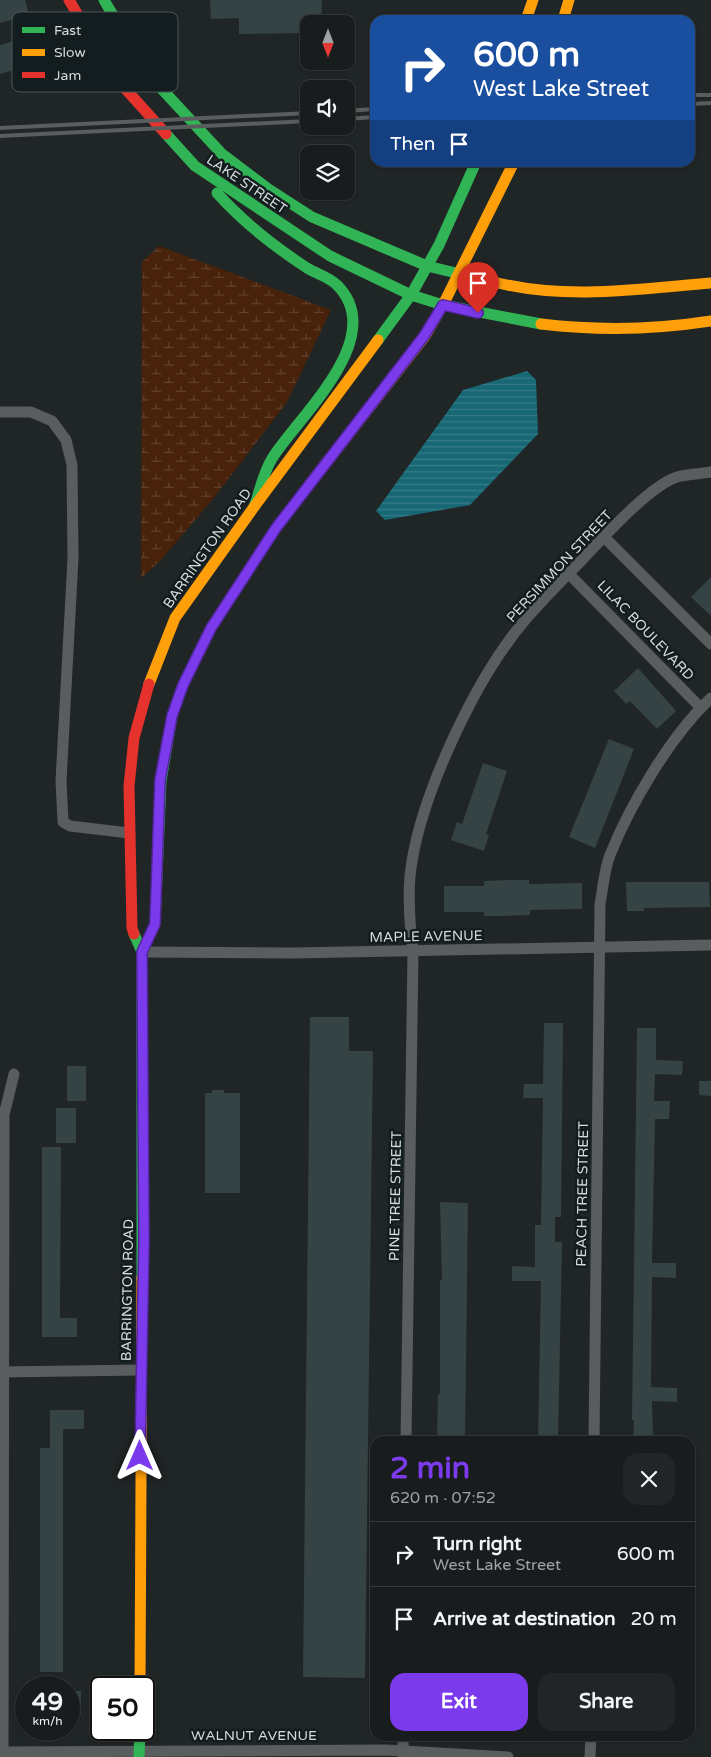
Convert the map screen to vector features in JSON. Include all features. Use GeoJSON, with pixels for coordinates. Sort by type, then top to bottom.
{"type":"FeatureCollection","features":[{"type":"Feature","properties":{"kind":"main road","name":"LAKE STREET"},"geometry":{"type":"LineString","coordinates":[[69,0],[76,12]]}},
{"type":"Feature","properties":{"kind":"main road","name":"LAKE STREET"},"geometry":{"type":"LineString","coordinates":[[104,0],[111,12]]}},
{"type":"Feature","properties":{"kind":"main road"},"geometry":{"type":"LineString","coordinates":[[528,15],[533,0]]}},
{"type":"Feature","properties":{"kind":"main road"},"geometry":{"type":"LineString","coordinates":[[565,15],[569,0]]}},
{"type":"Feature","properties":{"kind":"main road","name":"LAKE STREET"},"geometry":{"type":"LineString","coordinates":[[128,92],[194,166],[330,256],[411,295],[443,305],[530,323],[588,330],[671,327],[711,321]]}},
{"type":"Feature","properties":{"kind":"main road","name":"LAKE STREET"},"geometry":{"type":"LineString","coordinates":[[165,92],[222,154],[267,188],[312,217],[427,266],[459,275],[544,292],[583,294],[711,283]]}},
{"type":"Feature","properties":{"kind":"main road"},"geometry":{"type":"LineString","coordinates":[[194,166],[221,198],[247,222],[309,269],[336,285],[348,297],[355,323],[353,334],[339,366],[310,410],[272,458],[254,506]]}},
{"type":"Feature","properties":{"kind":"main road","name":"BARRINGTON ROAD"},"geometry":{"type":"LineString","coordinates":[[140,1676],[141,1370],[144,1241],[142,952],[132,928],[129,833],[129,786],[134,738],[152,674],[175,618],[254,506],[297,452],[411,295],[439,245],[474,167]]}},
{"type":"Feature","properties":{"kind":"main road","name":"BARRINGTON ROAD"},"geometry":{"type":"LineString","coordinates":[[142,952],[155,924],[160,780],[172,716],[183,685],[211,628],[276,528],[424,336],[459,275],[512,167]]}},
{"type":"Feature","properties":{"kind":"main road"},"geometry":{"type":"LineString","coordinates":[[139,1754],[140,1741]]}},
{"type":"Feature","properties":{"kind":"street"},"geometry":{"type":"LineString","coordinates":[[0,412],[31,412],[52,421],[66,440],[72,465],[73,558],[61,781],[63,822],[70,826],[129,833]]}},
{"type":"Feature","properties":{"kind":"street","name":"PERSIMMON STREET"},"geometry":{"type":"LineString","coordinates":[[413,951],[410,927],[410,875],[425,809],[480,685],[525,620],[604,537],[657,489],[676,478],[711,472]]}},
{"type":"Feature","properties":{"kind":"street"},"geometry":{"type":"LineString","coordinates":[[604,537],[711,644]]}},
{"type":"Feature","properties":{"kind":"street","name":"LILAC BOULEVARD"},"geometry":{"type":"LineString","coordinates":[[569,574],[700,708]]}},
{"type":"Feature","properties":{"kind":"street","name":"PEACH TREE STREET"},"geometry":{"type":"LineString","coordinates":[[594,1436],[600,904],[609,857],[634,805],[664,755],[700,708],[711,698]]}},
{"type":"Feature","properties":{"kind":"street","name":"MAPLE AVENUE"},"geometry":{"type":"LineString","coordinates":[[142,952],[294,953],[711,945]]}},
{"type":"Feature","properties":{"kind":"street","name":"PINE TREE STREET"},"geometry":{"type":"LineString","coordinates":[[406,1436],[413,951]]}},
{"type":"Feature","properties":{"kind":"street"},"geometry":{"type":"LineString","coordinates":[[2,1753],[4,1114],[14,1074]]}},
{"type":"Feature","properties":{"kind":"street"},"geometry":{"type":"LineString","coordinates":[[2,1372],[141,1370]]}},
{"type":"Feature","properties":{"kind":"street"},"geometry":{"type":"LineString","coordinates":[[403,1741],[403,1754]]}},
{"type":"Feature","properties":{"kind":"street"},"geometry":{"type":"LineString","coordinates":[[590,1757],[591,1741]]}},
{"type":"Feature","properties":{"kind":"street","name":"WALNUT AVENUE"},"geometry":{"type":"LineString","coordinates":[[2,1753],[403,1754],[508,1757]]}},
{"type":"Feature","properties":{"kind":"green space"},"geometry":{"type":"Polygon","coordinates":[[[159,246],[331,310],[287,402],[213,499],[160,561],[141,578],[142,262],[159,246]]]}},
{"type":"Feature","properties":{"kind":"water"},"geometry":{"type":"Polygon","coordinates":[[[527,371],[536,380],[538,434],[470,505],[385,520],[376,511],[463,390],[527,371]]]}},
{"type":"Feature","properties":{"kind":"building"},"geometry":{"type":"Polygon","coordinates":[[[0,0],[25,0],[28,12],[12,12],[12,20],[0,23],[0,0]]]}},
{"type":"Feature","properties":{"kind":"building"},"geometry":{"type":"Polygon","coordinates":[[[210,0],[322,0],[321,15],[300,15],[300,33],[239,34],[239,18],[211,19],[210,0]]]}},
{"type":"Feature","properties":{"kind":"building"},"geometry":{"type":"Polygon","coordinates":[[[12,41],[12,71],[0,74],[0,45],[12,41]]]}},
{"type":"Feature","properties":{"kind":"building"},"geometry":{"type":"Polygon","coordinates":[[[711,577],[711,616],[691,597],[711,577]]]}},
{"type":"Feature","properties":{"kind":"building"},"geometry":{"type":"Polygon","coordinates":[[[638,668],[676,711],[657,729],[630,701],[626,704],[614,691],[638,668]]]}},
{"type":"Feature","properties":{"kind":"building"},"geometry":{"type":"Polygon","coordinates":[[[609,739],[634,749],[595,848],[569,837],[609,739]]]}},
{"type":"Feature","properties":{"kind":"building"},"geometry":{"type":"Polygon","coordinates":[[[483,763],[507,771],[486,834],[489,835],[484,851],[451,840],[457,822],[462,824],[483,763]]]}},
{"type":"Feature","properties":{"kind":"building"},"geometry":{"type":"Polygon","coordinates":[[[529,880],[529,884],[582,883],[582,909],[530,910],[530,915],[501,916],[484,916],[484,912],[444,912],[444,886],[484,886],[484,881],[529,880]]]}},
{"type":"Feature","properties":{"kind":"building"},"geometry":{"type":"Polygon","coordinates":[[[626,882],[709,882],[710,907],[644,908],[644,911],[627,911],[626,882]]]}},
{"type":"Feature","properties":{"kind":"building"},"geometry":{"type":"Polygon","coordinates":[[[310,1017],[349,1017],[349,1051],[373,1051],[365,1678],[303,1677],[310,1017]]]}},
{"type":"Feature","properties":{"kind":"building"},"geometry":{"type":"Polygon","coordinates":[[[544,1023],[563,1023],[561,1217],[555,1217],[555,1242],[562,1242],[558,1436],[538,1436],[541,1281],[512,1281],[512,1266],[535,1267],[535,1225],[541,1225],[543,1098],[523,1098],[524,1084],[543,1084],[544,1023]]]}},
{"type":"Feature","properties":{"kind":"building"},"geometry":{"type":"Polygon","coordinates":[[[637,1028],[656,1028],[656,1060],[683,1061],[682,1075],[655,1074],[654,1101],[670,1101],[669,1119],[655,1119],[652,1263],[676,1263],[676,1278],[652,1277],[651,1387],[677,1388],[677,1402],[652,1401],[653,1436],[633,1436],[634,1420],[632,1420],[637,1028]]]}},
{"type":"Feature","properties":{"kind":"building"},"geometry":{"type":"Polygon","coordinates":[[[67,1066],[86,1066],[86,1101],[67,1101],[67,1066]]]}},
{"type":"Feature","properties":{"kind":"building"},"geometry":{"type":"Polygon","coordinates":[[[699,1081],[711,1081],[711,1096],[699,1095],[699,1081]]]}},
{"type":"Feature","properties":{"kind":"building"},"geometry":{"type":"Polygon","coordinates":[[[212,1090],[224,1090],[224,1093],[240,1093],[240,1193],[205,1193],[205,1093],[212,1093],[212,1090]]]}},
{"type":"Feature","properties":{"kind":"building"},"geometry":{"type":"Polygon","coordinates":[[[56,1108],[76,1108],[76,1143],[56,1143],[56,1108]]]}},
{"type":"Feature","properties":{"kind":"building"},"geometry":{"type":"Polygon","coordinates":[[[42,1147],[61,1147],[60,1318],[77,1318],[77,1337],[42,1337],[42,1147]]]}},
{"type":"Feature","properties":{"kind":"building"},"geometry":{"type":"Polygon","coordinates":[[[440,1202],[468,1203],[465,1436],[437,1436],[438,1394],[440,1394],[440,1280],[442,1280],[440,1202]]]}},
{"type":"Feature","properties":{"kind":"building"},"geometry":{"type":"Polygon","coordinates":[[[50,1410],[84,1410],[84,1429],[63,1429],[63,1672],[40,1672],[40,1448],[50,1448],[50,1410]]]}},
{"type":"Feature","properties":{"kind":"building"},"geometry":{"type":"Polygon","coordinates":[[[80,1691],[81,1691],[80,1714],[80,1691]]]}},
{"type":"Feature","properties":{"kind":"railway"},"geometry":{"type":"LineString","coordinates":[[695,95],[711,95]]}},
{"type":"Feature","properties":{"kind":"railway"},"geometry":{"type":"LineString","coordinates":[[695,104],[711,103]]}},
{"type":"Feature","properties":{"kind":"railway"},"geometry":{"type":"LineString","coordinates":[[355,110],[370,109]]}},
{"type":"Feature","properties":{"kind":"railway"},"geometry":{"type":"LineString","coordinates":[[0,128],[300,113]]}},
{"type":"Feature","properties":{"kind":"railway"},"geometry":{"type":"LineString","coordinates":[[355,118],[370,117]]}},
{"type":"Feature","properties":{"kind":"railway"},"geometry":{"type":"LineString","coordinates":[[0,136],[300,121]]}},
{"type":"Feature","properties":{"kind":"traffic: fast"},"geometry":{"type":"LineString","coordinates":[[104,0],[111,12]]}},
{"type":"Feature","properties":{"kind":"traffic: fast"},"geometry":{"type":"LineString","coordinates":[[165,92],[222,154],[267,188],[312,217],[427,266],[498,283]]}},
{"type":"Feature","properties":{"kind":"traffic: fast"},"geometry":{"type":"LineString","coordinates":[[166,134],[195,166],[330,256],[411,295],[443,305],[541,324]]}},
{"type":"Feature","properties":{"kind":"traffic: fast"},"geometry":{"type":"LineString","coordinates":[[378,340],[411,295],[439,245],[474,167]]}},
{"type":"Feature","properties":{"kind":"traffic: fast"},"geometry":{"type":"LineString","coordinates":[[217,193],[248,224],[271,243],[307,268],[334,282],[350,306],[353,328],[347,351],[335,375],[273,457],[264,475],[254,507]]}},
{"type":"Feature","properties":{"kind":"traffic: fast"},"geometry":{"type":"LineString","coordinates":[[142,952],[155,924],[161,781],[172,716],[183,685],[211,628],[276,528],[309,485]]}},
{"type":"Feature","properties":{"kind":"traffic: fast"},"geometry":{"type":"LineString","coordinates":[[134,934],[142,952],[142,1278]]}},
{"type":"Feature","properties":{"kind":"traffic: fast"},"geometry":{"type":"LineString","coordinates":[[139,1757],[140,1741]]}},
{"type":"Feature","properties":{"kind":"traffic: slow"},"geometry":{"type":"LineString","coordinates":[[528,15],[533,0]]}},
{"type":"Feature","properties":{"kind":"traffic: slow"},"geometry":{"type":"LineString","coordinates":[[564,15],[569,0]]}},
{"type":"Feature","properties":{"kind":"traffic: slow"},"geometry":{"type":"LineString","coordinates":[[309,485],[425,336],[443,305],[512,167]]}},
{"type":"Feature","properties":{"kind":"traffic: slow"},"geometry":{"type":"LineString","coordinates":[[498,283],[551,291],[578,292],[604,292],[711,283]]}},
{"type":"Feature","properties":{"kind":"traffic: slow"},"geometry":{"type":"LineString","coordinates":[[541,324],[584,328],[626,328],[711,321]]}},
{"type":"Feature","properties":{"kind":"traffic: slow"},"geometry":{"type":"LineString","coordinates":[[149,684],[175,618],[254,507],[378,340]]}},
{"type":"Feature","properties":{"kind":"traffic: slow"},"geometry":{"type":"LineString","coordinates":[[140,1676],[142,1278]]}},
{"type":"Feature","properties":{"kind":"traffic: jam"},"geometry":{"type":"LineString","coordinates":[[69,0],[76,12]]}},
{"type":"Feature","properties":{"kind":"traffic: jam"},"geometry":{"type":"LineString","coordinates":[[128,92],[166,134]]}},
{"type":"Feature","properties":{"kind":"traffic: jam"},"geometry":{"type":"LineString","coordinates":[[134,934],[132,928],[129,786],[134,738],[149,684]]}},
{"type":"Feature","properties":{"kind":"route"},"geometry":{"type":"LineString","coordinates":[[140,1456],[144,1241],[142,952],[155,924],[160,780],[172,716],[183,685],[211,628],[276,528],[307,491],[424,336],[443,305],[478,313]]}}]}
